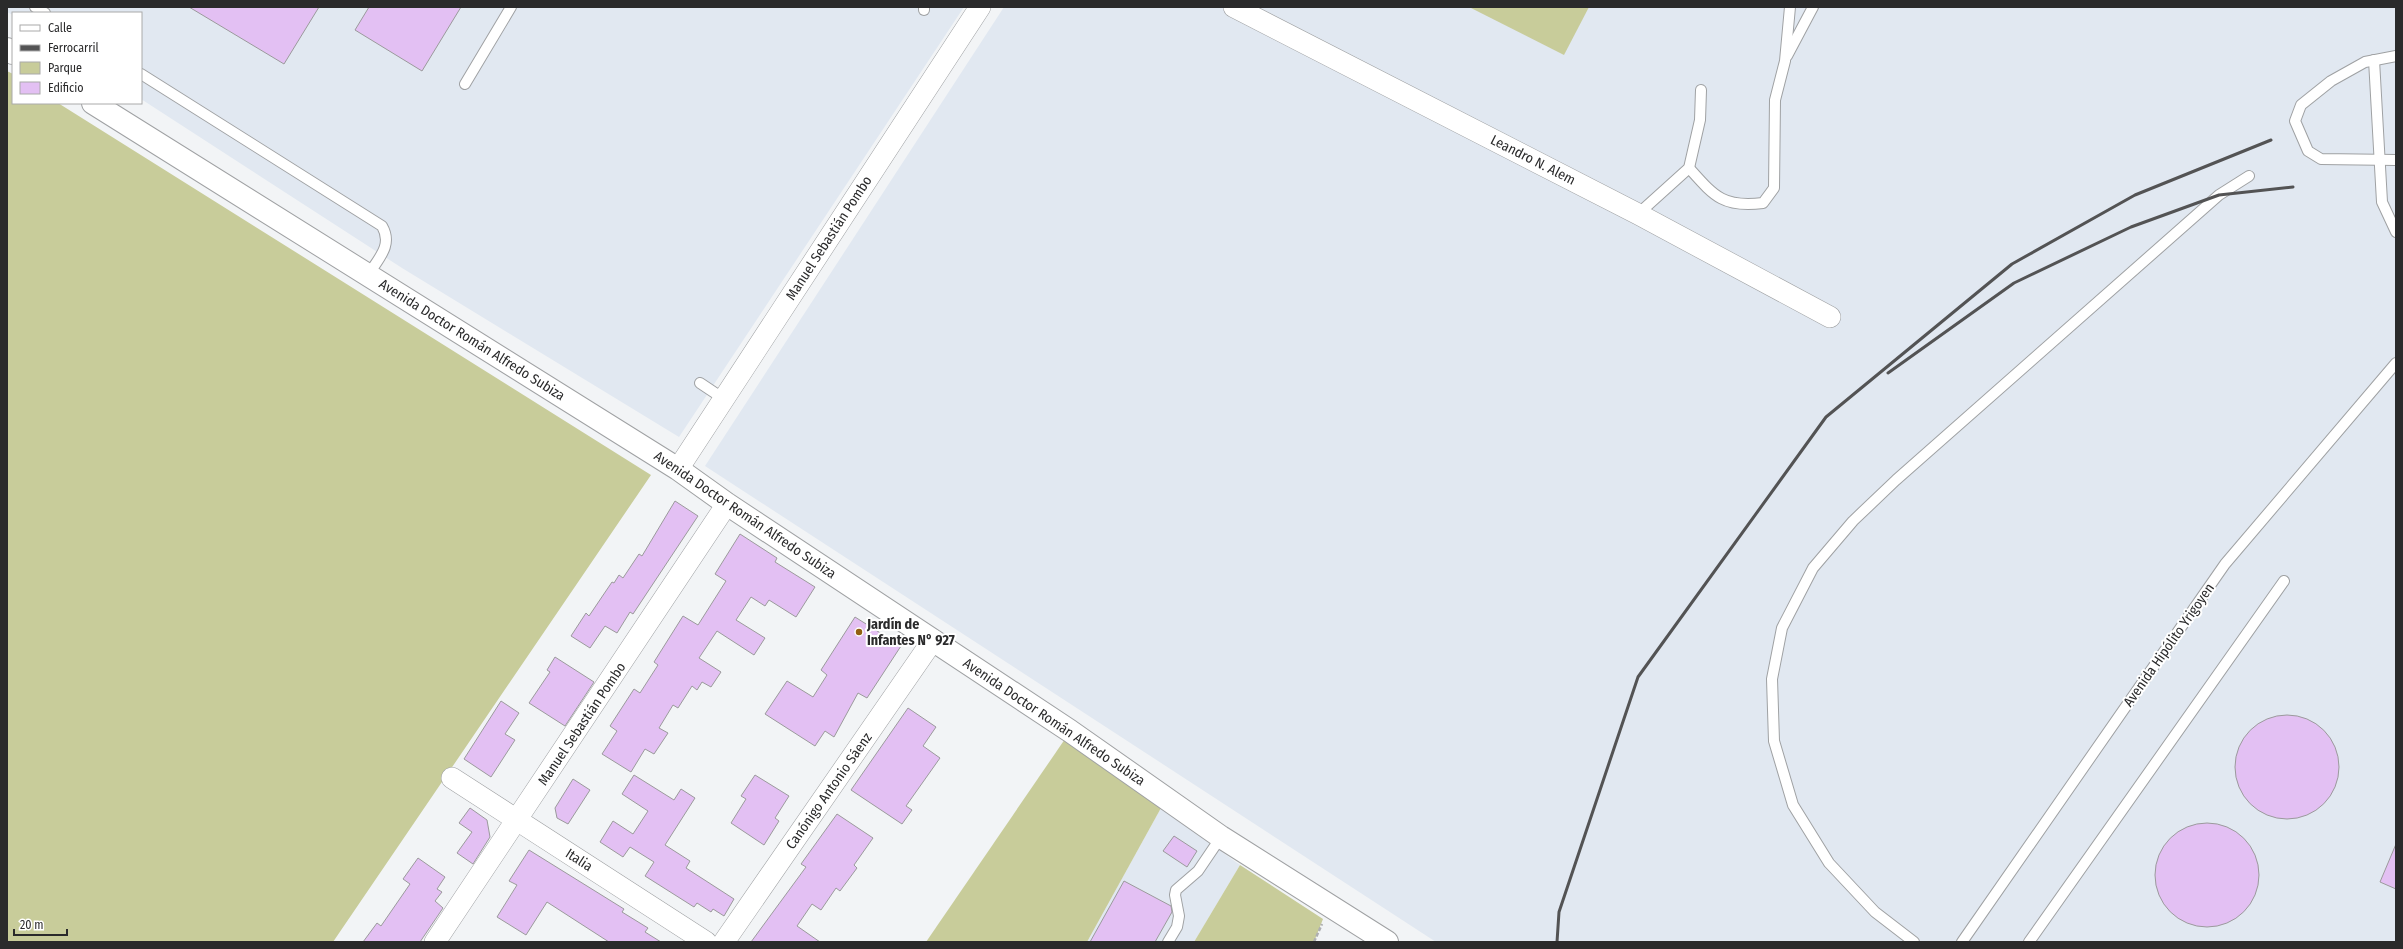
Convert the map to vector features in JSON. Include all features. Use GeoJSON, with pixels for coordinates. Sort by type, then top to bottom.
{"type":"FeatureCollection","features":[{"type":"Feature","properties":{"kind":"main road","name":"Avenida Doctor Román Alfredo Subiza"},"geometry":{"type":"LineString","coordinates":[[95,104],[678,469],[727,504],[1070,731],[1221,837],[1387,942]]}},
{"type":"Feature","properties":{"kind":"street","name":"Manuel Sebastián Pombo"},"geometry":{"type":"LineString","coordinates":[[678,469],[980,7]]}},
{"type":"Feature","properties":{"kind":"street","name":"Leandro N. Alem"},"geometry":{"type":"LineString","coordinates":[[1234,7],[1638,214],[1830,317]]}},
{"type":"Feature","properties":{"kind":"street","name":"Manuel Sebastián Pombo"},"geometry":{"type":"LineString","coordinates":[[435,942],[518,820],[727,504]]}},
{"type":"Feature","properties":{"kind":"street","name":"Canónigo Antonio Sáenz"},"geometry":{"type":"LineString","coordinates":[[724,942],[933,640]]}},
{"type":"Feature","properties":{"kind":"street","name":"Italia"},"geometry":{"type":"LineString","coordinates":[[452,778],[706,942]]}},
{"type":"Feature","properties":{"kind":"street"},"geometry":{"type":"LineString","coordinates":[[1358,924],[1371,942]]}},
{"type":"Feature","properties":{"kind":"lane"},"geometry":{"type":"LineString","coordinates":[[465,84],[511,7]]}},
{"type":"Feature","properties":{"kind":"lane"},"geometry":{"type":"LineString","coordinates":[[1689,168],[1714,196],[1743,206],[1763,203],[1774,188],[1775,100],[1785,61],[1790,7]]}},
{"type":"Feature","properties":{"kind":"lane"},"geometry":{"type":"LineString","coordinates":[[1785,61],[1813,7]]}},
{"type":"Feature","properties":{"kind":"lane"},"geometry":{"type":"LineString","coordinates":[[2396,56],[2365,62],[2331,81],[2301,105],[2295,121],[2308,151],[2321,158],[2396,160]]}},
{"type":"Feature","properties":{"kind":"lane"},"geometry":{"type":"LineString","coordinates":[[2374,60],[2382,202],[2396,232]]}},
{"type":"Feature","properties":{"kind":"lane"},"geometry":{"type":"LineString","coordinates":[[142,75],[382,226],[388,236],[387,246],[368,275]]}},
{"type":"Feature","properties":{"kind":"lane"},"geometry":{"type":"LineString","coordinates":[[1638,214],[1689,168],[1700,120],[1701,90]]}},
{"type":"Feature","properties":{"kind":"lane"},"geometry":{"type":"LineString","coordinates":[[1914,942],[1875,912],[1829,863],[1793,805],[1774,741],[1772,679],[1782,628],[1812,568],[1853,521],[1896,480],[2213,200],[2249,176]]}},
{"type":"Feature","properties":{"kind":"lane","name":"Avenida Hipólito Yrigoyen"},"geometry":{"type":"LineString","coordinates":[[1962,942],[2225,564],[2396,363]]}},
{"type":"Feature","properties":{"kind":"lane"},"geometry":{"type":"LineString","coordinates":[[700,383],[724,399]]}},
{"type":"Feature","properties":{"kind":"lane"},"geometry":{"type":"LineString","coordinates":[[2029,942],[2284,581]]}},
{"type":"Feature","properties":{"kind":"lane"},"geometry":{"type":"LineString","coordinates":[[1168,942],[1177,927],[1179,916],[1174,895],[1176,890],[1198,871],[1221,837]]}},
{"type":"Feature","properties":{"kind":"shaded area"},"geometry":{"type":"Polygon","coordinates":[[[7,7],[964,7],[679,437],[402,268],[142,100],[142,12],[12,12],[12,14],[7,12],[7,7]]]}},
{"type":"Feature","properties":{"kind":"shaded area"},"geometry":{"type":"Polygon","coordinates":[[[1004,7],[2396,7],[2396,942],[1436,942],[705,466],[1004,7]]]}},
{"type":"Feature","properties":{"kind":"shaded area"},"geometry":{"type":"Polygon","coordinates":[[[1161,808],[1240,865],[1194,942],[1087,942],[1161,808]]]}},
{"type":"Feature","properties":{"kind":"green space"},"geometry":{"type":"Polygon","coordinates":[[[1469,7],[1589,7],[1564,55],[1469,7]]]}},
{"type":"Feature","properties":{"kind":"green space"},"geometry":{"type":"Polygon","coordinates":[[[7,71],[12,74],[12,104],[60,104],[651,475],[333,942],[7,942],[7,71]]]}},
{"type":"Feature","properties":{"kind":"green space"},"geometry":{"type":"Polygon","coordinates":[[[1065,739],[1161,808],[1087,942],[926,942],[1065,739]]]}},
{"type":"Feature","properties":{"kind":"green space"},"geometry":{"type":"Polygon","coordinates":[[[1240,865],[1323,919],[1314,942],[1194,942],[1240,865]]]}},
{"type":"Feature","properties":{"kind":"building"},"geometry":{"type":"Polygon","coordinates":[[[189,7],[319,7],[284,64],[189,7]]]}},
{"type":"Feature","properties":{"kind":"building"},"geometry":{"type":"Polygon","coordinates":[[[369,7],[461,7],[422,71],[355,30],[369,7]]]}},
{"type":"Feature","properties":{"kind":"building"},"geometry":{"type":"Polygon","coordinates":[[[675,501],[698,516],[633,614],[630,612],[617,633],[605,626],[590,648],[571,636],[586,613],[589,616],[612,582],[614,583],[619,575],[623,578],[639,554],[642,556],[675,501]]]}},
{"type":"Feature","properties":{"kind":"building"},"geometry":{"type":"Polygon","coordinates":[[[740,534],[777,558],[775,562],[815,587],[796,617],[769,600],[765,606],[751,597],[736,620],[765,638],[754,655],[717,631],[699,658],[721,672],[711,687],[702,682],[697,690],[692,686],[678,708],[673,705],[659,728],[668,733],[654,754],[645,749],[631,772],[602,754],[617,731],[610,726],[634,689],[640,693],[658,665],[654,662],[683,616],[698,625],[726,581],[715,574],[740,534]]]}},
{"type":"Feature","properties":{"kind":"building"},"geometry":{"type":"Polygon","coordinates":[[[855,617],[901,646],[867,698],[858,693],[834,737],[825,731],[815,746],[765,714],[787,681],[813,697],[827,675],[821,670],[855,617]]]}},
{"type":"Feature","properties":{"kind":"building"},"geometry":{"type":"Polygon","coordinates":[[[555,657],[594,682],[565,726],[529,703],[550,672],[547,670],[555,657]]]}},
{"type":"Feature","properties":{"kind":"building"},"geometry":{"type":"Polygon","coordinates":[[[501,701],[519,713],[505,734],[515,740],[491,777],[464,759],[501,701]]]}},
{"type":"Feature","properties":{"kind":"building"},"geometry":{"type":"Polygon","coordinates":[[[908,708],[936,727],[923,746],[940,758],[906,806],[912,810],[902,824],[851,790],[908,708]]]}},
{"type":"Feature","properties":{"kind":"building"},"geometry":{"type":"Polygon","coordinates":[[[2287,715],[2307,719],[2324,730],[2335,747],[2339,767],[2335,787],[2324,804],[2307,815],[2287,819],[2267,815],[2250,804],[2239,787],[2235,767],[2239,747],[2250,730],[2267,719],[2287,715]]]}},
{"type":"Feature","properties":{"kind":"building"},"geometry":{"type":"Polygon","coordinates":[[[634,775],[674,800],[681,789],[695,798],[665,845],[690,861],[686,868],[734,899],[724,916],[713,909],[711,912],[697,903],[694,907],[645,876],[654,862],[630,847],[623,857],[600,842],[613,821],[633,834],[648,811],[622,794],[634,775]]]}},
{"type":"Feature","properties":{"kind":"building"},"geometry":{"type":"Polygon","coordinates":[[[755,775],[789,796],[775,818],[779,821],[764,845],[731,823],[746,799],[741,796],[755,775]]]}},
{"type":"Feature","properties":{"kind":"building"},"geometry":{"type":"Polygon","coordinates":[[[573,779],[590,790],[568,824],[557,818],[555,808],[573,779]]]}},
{"type":"Feature","properties":{"kind":"building"},"geometry":{"type":"Polygon","coordinates":[[[470,808],[487,820],[490,837],[473,864],[457,853],[472,832],[459,823],[470,808]]]}},
{"type":"Feature","properties":{"kind":"building"},"geometry":{"type":"Polygon","coordinates":[[[837,814],[873,838],[854,865],[857,868],[840,891],[836,888],[821,910],[812,904],[797,926],[820,942],[751,942],[806,867],[801,864],[837,814]]]}},
{"type":"Feature","properties":{"kind":"building"},"geometry":{"type":"Polygon","coordinates":[[[2207,823],[2227,827],[2244,838],[2255,855],[2259,875],[2255,895],[2244,912],[2227,923],[2207,927],[2187,923],[2170,912],[2159,895],[2155,875],[2159,855],[2170,838],[2187,827],[2207,823]]]}},
{"type":"Feature","properties":{"kind":"building"},"geometry":{"type":"Polygon","coordinates":[[[1174,836],[1197,851],[1187,867],[1163,851],[1174,836]]]}},
{"type":"Feature","properties":{"kind":"building"},"geometry":{"type":"Polygon","coordinates":[[[2396,844],[2396,889],[2380,882],[2396,844]]]}},
{"type":"Feature","properties":{"kind":"building"},"geometry":{"type":"Polygon","coordinates":[[[529,850],[624,909],[622,912],[648,928],[645,932],[661,942],[609,942],[547,902],[526,935],[497,917],[517,885],[509,881],[529,850]]]}},
{"type":"Feature","properties":{"kind":"building"},"geometry":{"type":"Polygon","coordinates":[[[418,858],[445,877],[437,889],[442,892],[435,901],[443,908],[420,942],[363,942],[377,923],[381,926],[410,884],[403,879],[418,858]]]}},
{"type":"Feature","properties":{"kind":"building"},"geometry":{"type":"Polygon","coordinates":[[[1124,881],[1171,906],[1172,912],[1155,942],[1090,942],[1124,881]]]}},
{"type":"Feature","properties":{"kind":"railway"},"geometry":{"type":"LineString","coordinates":[[1557,942],[1559,912],[1638,677],[1826,417],[2012,264],[2135,195],[2271,140]]}},
{"type":"Feature","properties":{"kind":"railway"},"geometry":{"type":"LineString","coordinates":[[1888,373],[2014,283],[2131,227],[2219,195],[2293,187]]}},
{"type":"Feature","properties":{"kind":"place","name":"Jardín de Infantes N° 927"},"geometry":{"type":"Point","coordinates":[859,632]}}]}
